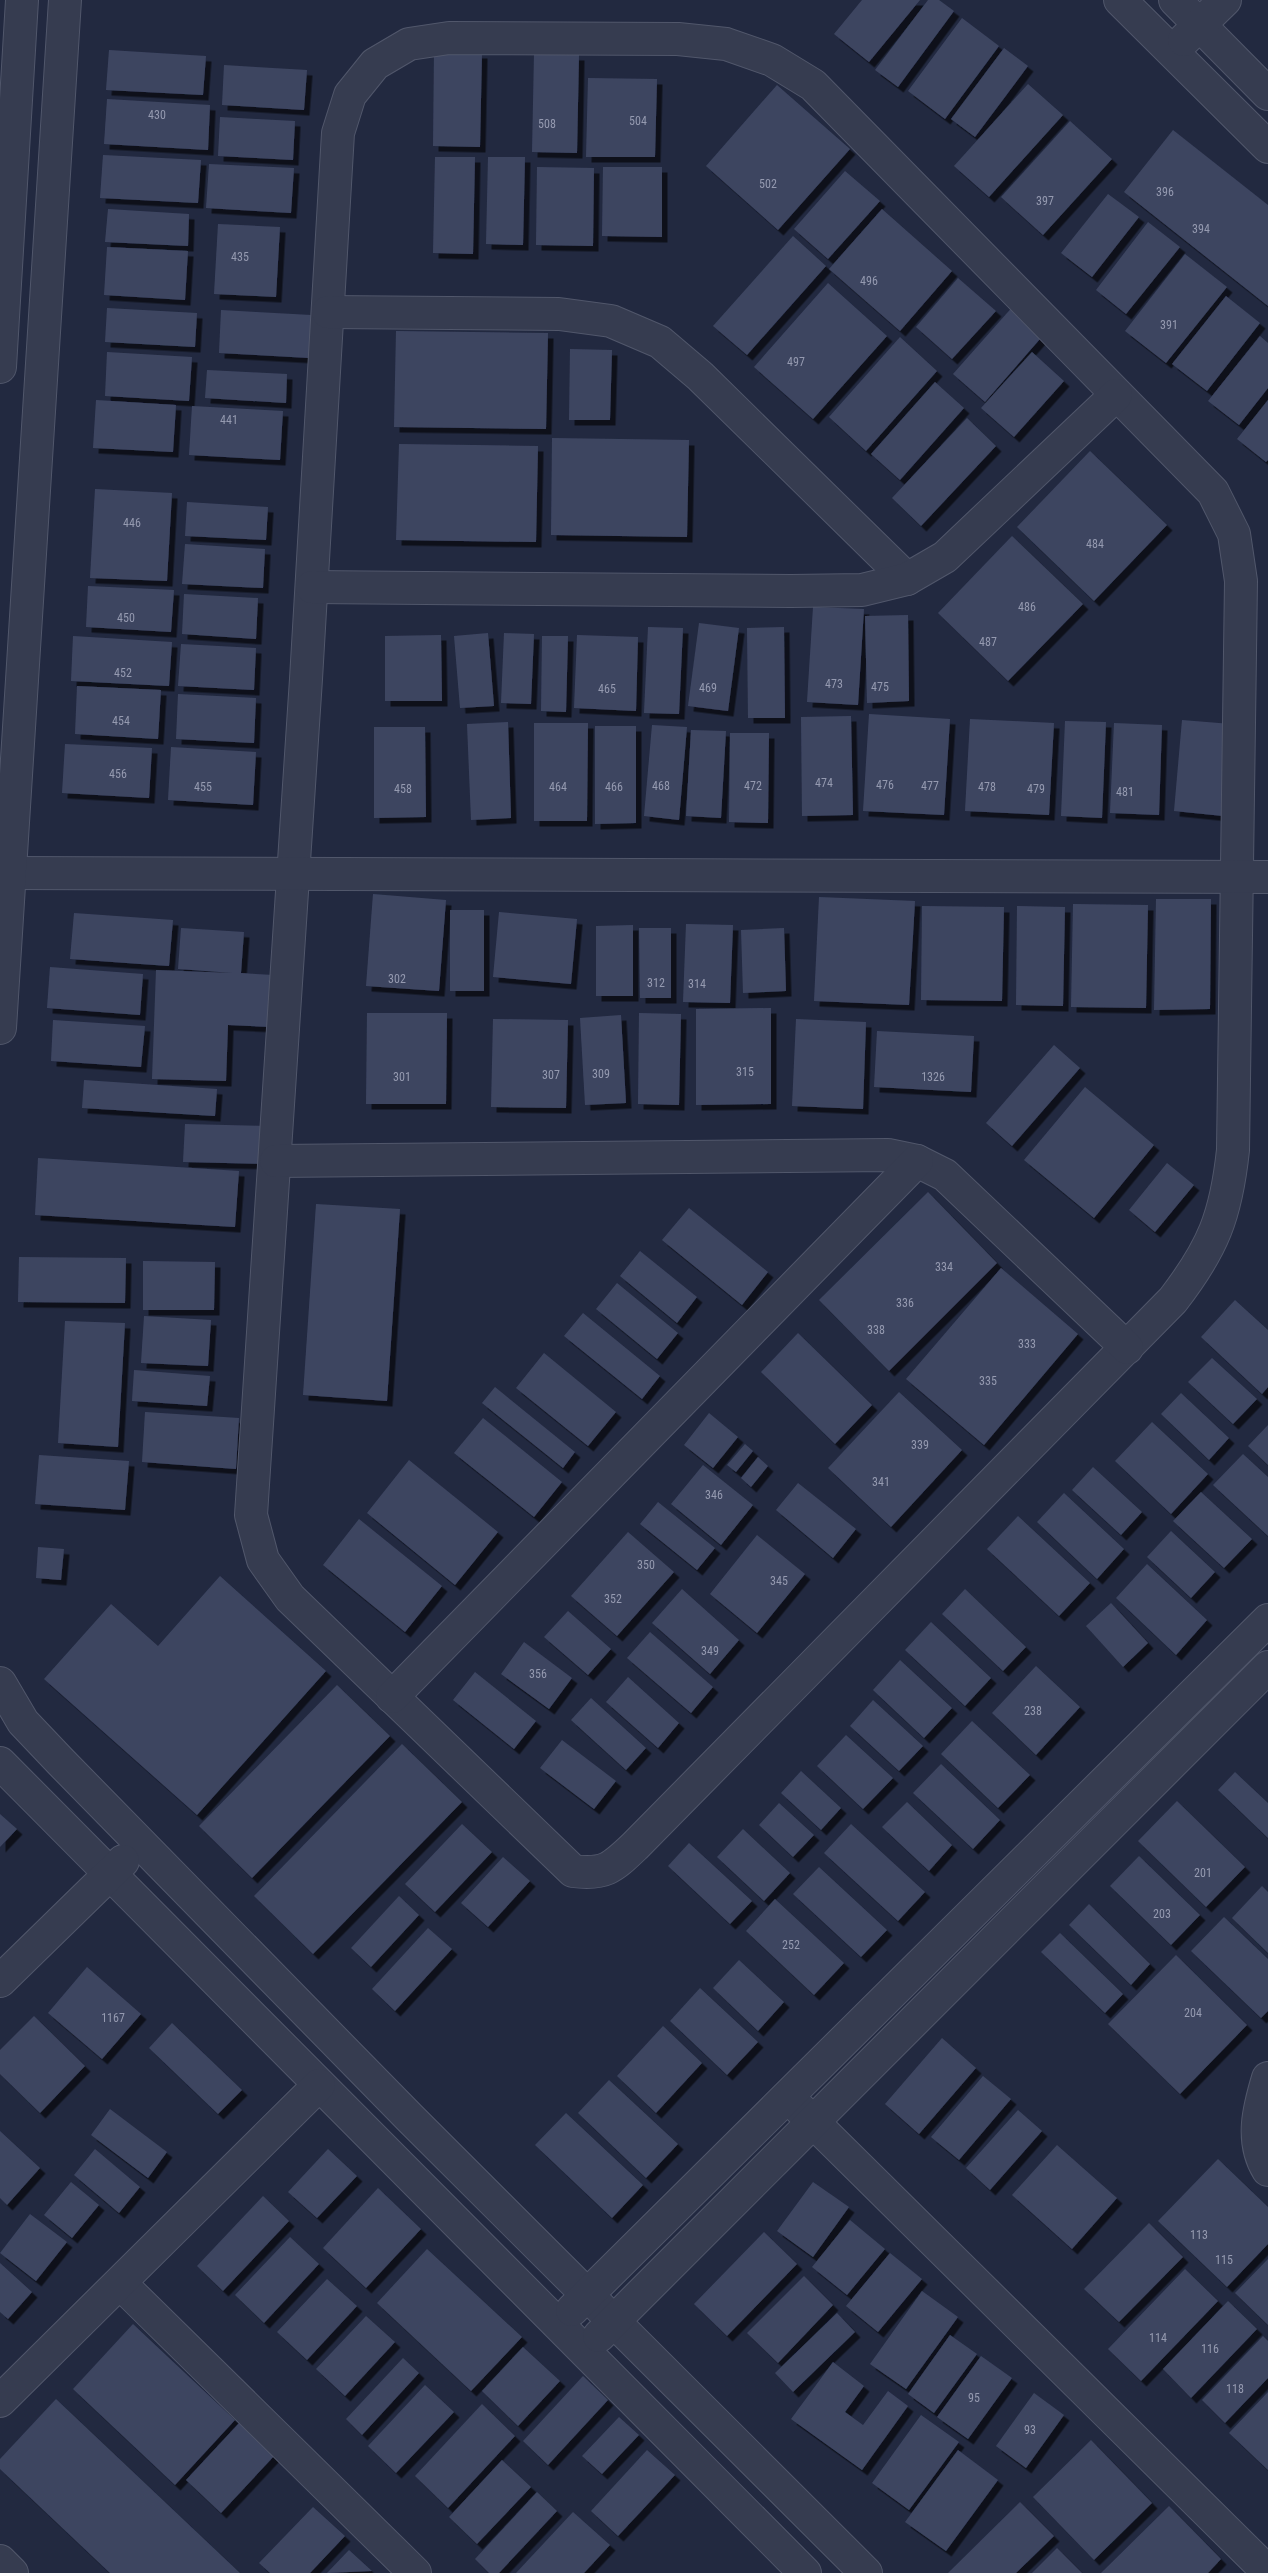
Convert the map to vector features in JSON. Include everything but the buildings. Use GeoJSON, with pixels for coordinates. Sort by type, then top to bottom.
{"type":"FeatureCollection","features":[{"type":"Feature","properties":{"kind":"street"},"geometry":{"type":"LineString","coordinates":[[0,367],[22,0]]}},
{"type":"Feature","properties":{"kind":"street"},"geometry":{"type":"LineString","coordinates":[[0,1028],[65,0]]}},
{"type":"Feature","properties":{"kind":"street"},"geometry":{"type":"LineString","coordinates":[[1120,0],[1268,147]]}},
{"type":"Feature","properties":{"kind":"street"},"geometry":{"type":"LineString","coordinates":[[1175,0],[1268,94]]}},
{"type":"Feature","properties":{"kind":"street"},"geometry":{"type":"LineString","coordinates":[[1173,51],[1225,0]]}},
{"type":"Feature","properties":{"kind":"street"},"geometry":{"type":"LineString","coordinates":[[449,38],[678,39],[726,44],[772,60],[813,85],[1116,395],[1213,492],[1234,534],[1241,581],[1233,1150],[1229,1191],[1217,1232],[1198,1268],[1173,1300],[635,1846],[618,1862],[596,1874],[573,1871],[290,1598],[264,1560],[251,1515],[276,1161],[338,133],[350,95],[375,64],[409,44],[449,38]]}},
{"type":"Feature","properties":{"kind":"street"},"geometry":{"type":"LineString","coordinates":[[328,312],[560,314],[611,321],[660,342],[700,376],[907,579]]}},
{"type":"Feature","properties":{"kind":"street"},"geometry":{"type":"LineString","coordinates":[[312,586],[862,590],[907,579],[945,557],[1116,395]]}},
{"type":"Feature","properties":{"kind":"street"},"geometry":{"type":"LineString","coordinates":[[9,873],[1268,877]]}},
{"type":"Feature","properties":{"kind":"street"},"geometry":{"type":"LineString","coordinates":[[276,1161],[888,1155],[917,1161],[945,1175],[970,1197],[1126,1348]]}},
{"type":"Feature","properties":{"kind":"street"},"geometry":{"type":"LineString","coordinates":[[392,1697],[917,1161]]}},
{"type":"Feature","properties":{"kind":"street"},"geometry":{"type":"LineString","coordinates":[[558,2325],[1268,1620]]}},
{"type":"Feature","properties":{"kind":"street"},"geometry":{"type":"LineString","coordinates":[[584,2351],[1268,1667]]}},
{"type":"Feature","properties":{"kind":"street"},"geometry":{"type":"LineString","coordinates":[[0,1683],[23,1722],[141,1844],[866,2573]]}},
{"type":"Feature","properties":{"kind":"street"},"geometry":{"type":"LineString","coordinates":[[0,1762],[108,1874],[805,2573]]}},
{"type":"Feature","properties":{"kind":"street"},"geometry":{"type":"LineString","coordinates":[[0,1981],[141,1844]]}},
{"type":"Feature","properties":{"kind":"street"},"geometry":{"type":"LineString","coordinates":[[1268,2079],[1257,2118],[1262,2160],[1268,2170]]}},
{"type":"Feature","properties":{"kind":"street"},"geometry":{"type":"LineString","coordinates":[[0,2401],[319,2085]]}},
{"type":"Feature","properties":{"kind":"street"},"geometry":{"type":"LineString","coordinates":[[787,2096],[1268,2572]]}},
{"type":"Feature","properties":{"kind":"street"},"geometry":{"type":"LineString","coordinates":[[120,2283],[415,2573]]}},
{"type":"Feature","properties":{"kind":"street"},"geometry":{"type":"LineString","coordinates":[[0,2561],[12,2573]]}}]}
